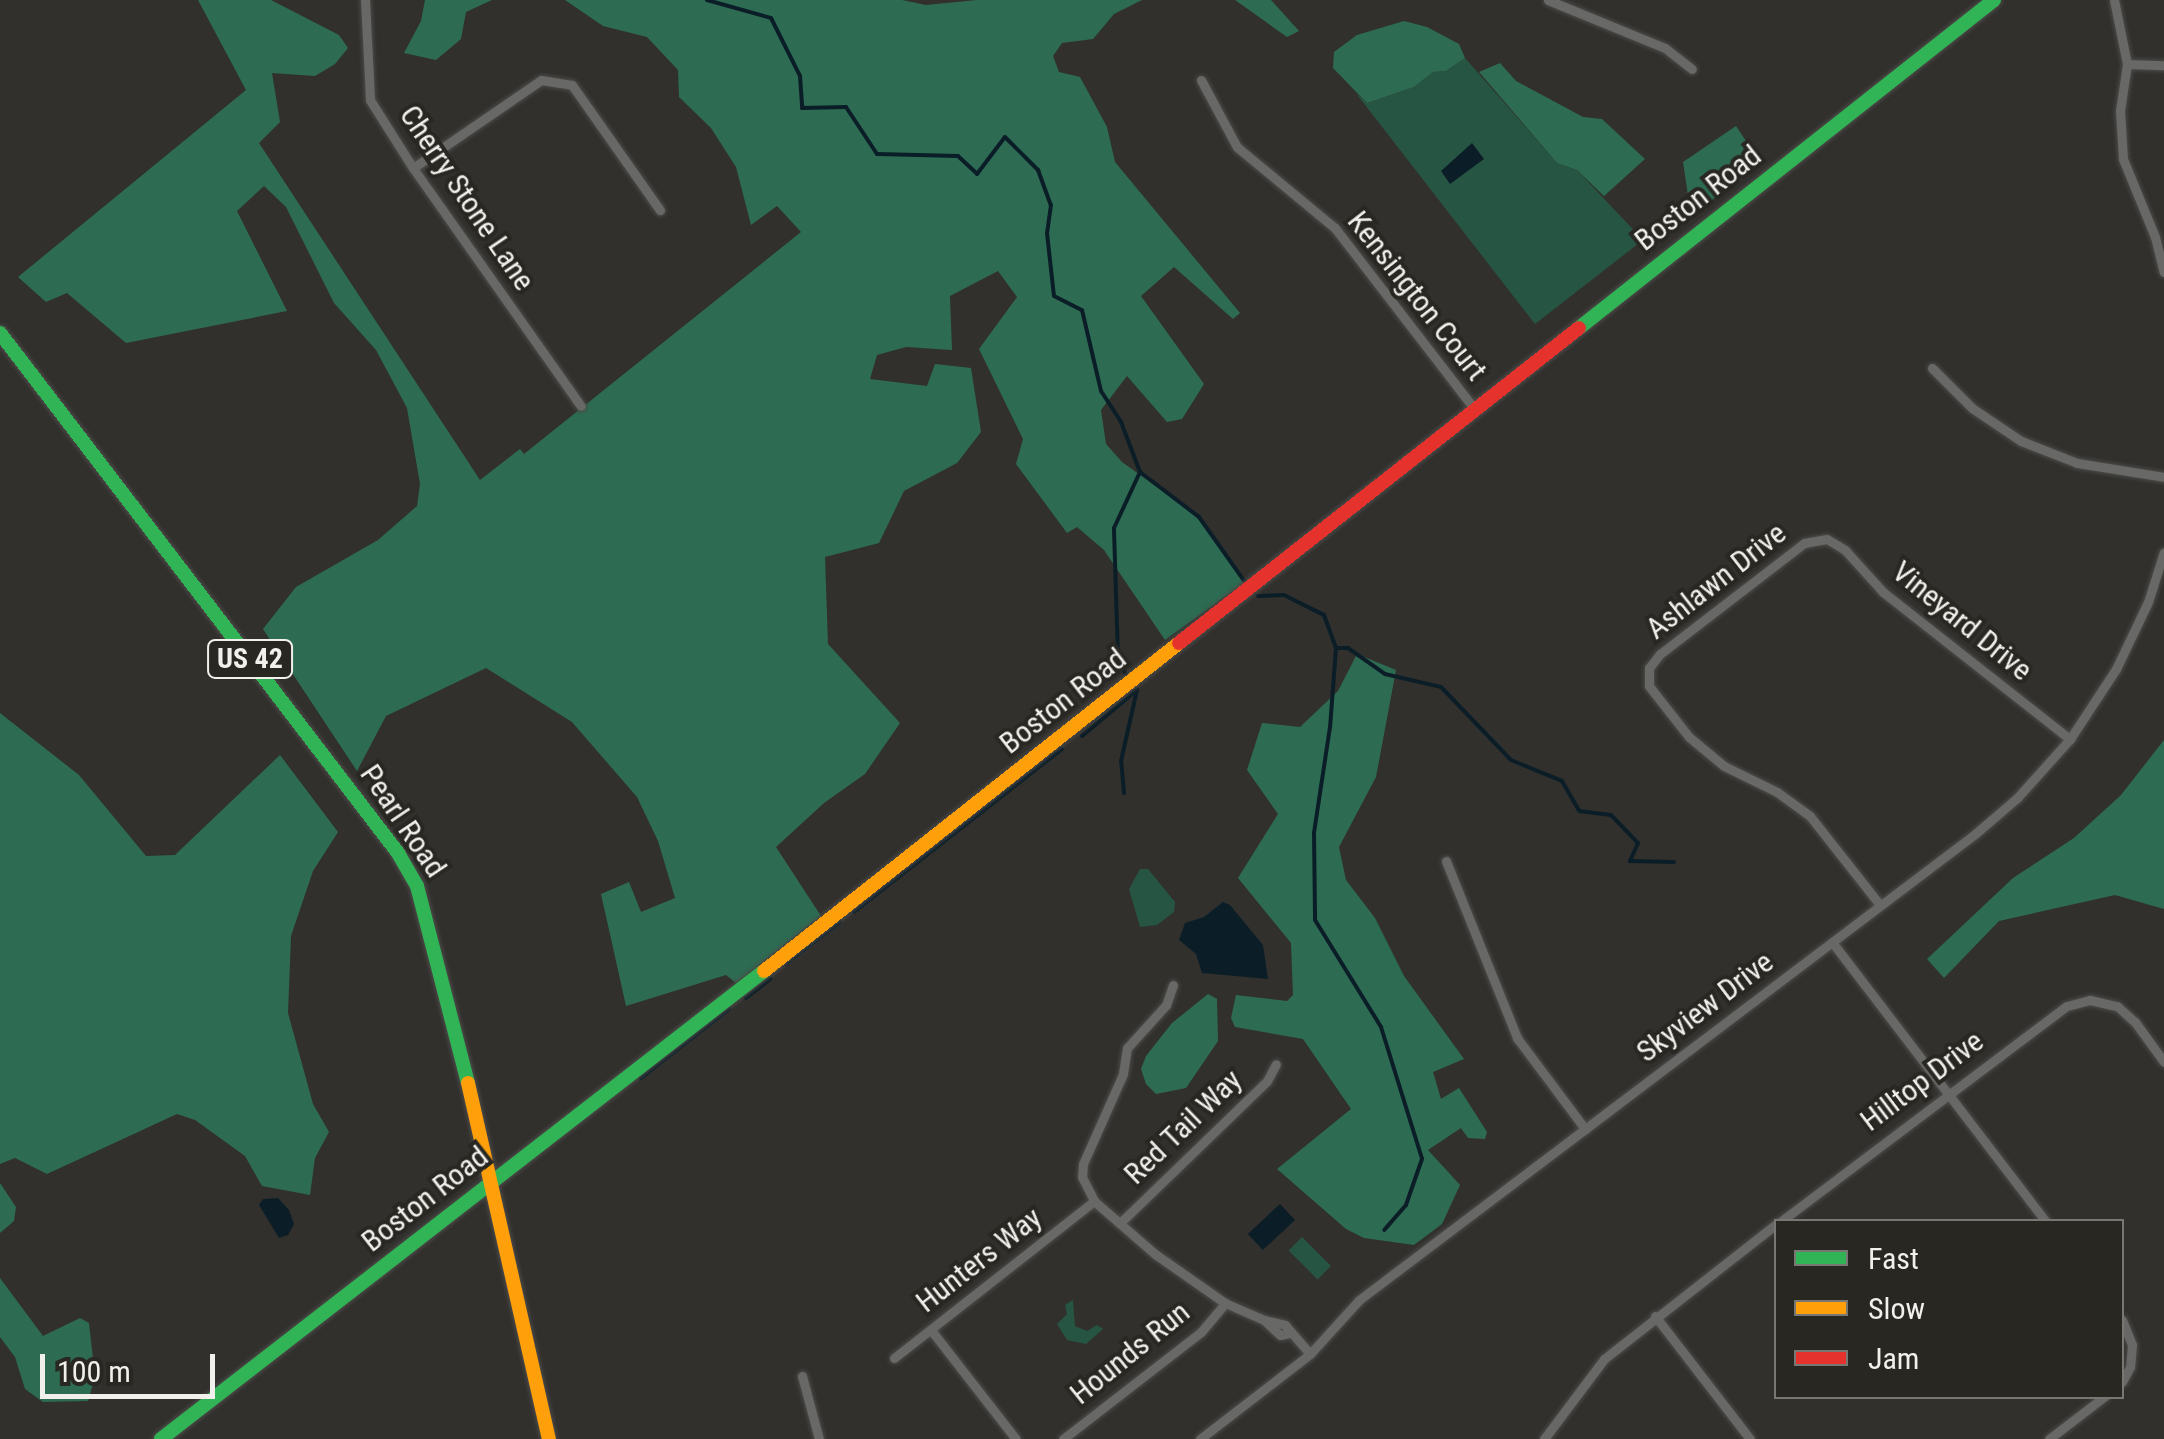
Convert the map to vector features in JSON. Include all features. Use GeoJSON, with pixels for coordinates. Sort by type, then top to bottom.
{"type":"FeatureCollection","features":[{"type":"Feature","properties":{"kind":"street","name":"Cherry Stone Lane"},"geometry":{"type":"LineString","coordinates":[[365,0],[370,100],[412,168],[580,406]]}},
{"type":"Feature","properties":{"kind":"street"},"geometry":{"type":"LineString","coordinates":[[1548,0],[1665,48],[1692,69]]}},
{"type":"Feature","properties":{"kind":"street","name":"Boston Road"},"geometry":{"type":"LineString","coordinates":[[161,1439],[1476,411],[1994,0]]}},
{"type":"Feature","properties":{"kind":"street"},"geometry":{"type":"LineString","coordinates":[[2114,0],[2126,64],[2120,111],[2123,159],[2155,236],[2164,272]]}},
{"type":"Feature","properties":{"kind":"street"},"geometry":{"type":"LineString","coordinates":[[2126,64],[2164,65]]}},
{"type":"Feature","properties":{"kind":"street"},"geometry":{"type":"LineString","coordinates":[[412,168],[541,80],[572,85],[660,210]]}},
{"type":"Feature","properties":{"kind":"street","name":"Kensington Court"},"geometry":{"type":"LineString","coordinates":[[1202,80],[1237,147],[1335,228],[1476,411]]}},
{"type":"Feature","properties":{"kind":"street","name":"Pearl Road"},"geometry":{"type":"LineString","coordinates":[[0,333],[398,853],[418,886],[493,1181],[548,1439]]}},
{"type":"Feature","properties":{"kind":"street"},"geometry":{"type":"LineString","coordinates":[[1932,368],[1996,426],[2048,454],[2101,469],[2164,478]]}},
{"type":"Feature","properties":{"kind":"street","name":"Ashlawn Drive"},"geometry":{"type":"LineString","coordinates":[[1827,539],[1804,543],[1775,565],[1660,654],[1648,677],[1654,694],[1705,752],[1810,816],[1880,905]]}},
{"type":"Feature","properties":{"kind":"street","name":"Vineyard Drive"},"geometry":{"type":"LineString","coordinates":[[1827,539],[1845,550],[1883,592],[2070,739]]}},
{"type":"Feature","properties":{"kind":"street","name":"Skyview Drive"},"geometry":{"type":"LineString","coordinates":[[1200,1439],[1310,1354],[1359,1300],[1987,824],[2070,739],[2133,636],[2164,552]]}},
{"type":"Feature","properties":{"kind":"street"},"geometry":{"type":"LineString","coordinates":[[1446,861],[1516,1038],[1584,1129]]}},
{"type":"Feature","properties":{"kind":"street"},"geometry":{"type":"LineString","coordinates":[[1832,942],[2044,1219]]}},
{"type":"Feature","properties":{"kind":"street"},"geometry":{"type":"LineString","coordinates":[[1173,986],[1166,1004],[1128,1048],[1118,1090],[1083,1164],[1082,1177],[1094,1201],[1120,1224],[1225,1303],[1264,1320],[1274,1319],[1310,1354]]}},
{"type":"Feature","properties":{"kind":"street","name":"Hilltop Drive"},"geometry":{"type":"LineString","coordinates":[[1783,1219],[2066,1006],[2104,1002],[2127,1013],[2164,1062]]}},
{"type":"Feature","properties":{"kind":"street","name":"Red Tail Way"},"geometry":{"type":"LineString","coordinates":[[1120,1224],[1256,1092],[1276,1064]]}},
{"type":"Feature","properties":{"kind":"street","name":"Hunters Way"},"geometry":{"type":"LineString","coordinates":[[894,1358],[1094,1201]]}},
{"type":"Feature","properties":{"kind":"street","name":"Hilltop Drive"},"geometry":{"type":"LineString","coordinates":[[1544,1439],[1586,1379],[1656,1316],[1774,1226]]}},
{"type":"Feature","properties":{"kind":"street","name":"Hounds Run"},"geometry":{"type":"LineString","coordinates":[[1063,1439],[1200,1332],[1225,1303]]}},
{"type":"Feature","properties":{"kind":"street"},"geometry":{"type":"LineString","coordinates":[[1656,1316],[1750,1439]]}},
{"type":"Feature","properties":{"kind":"street"},"geometry":{"type":"LineString","coordinates":[[2124,1324],[2132,1358],[2124,1377]]}},
{"type":"Feature","properties":{"kind":"street"},"geometry":{"type":"LineString","coordinates":[[931,1330],[1016,1439]]}},
{"type":"Feature","properties":{"kind":"street"},"geometry":{"type":"LineString","coordinates":[[802,1376],[819,1439]]}},
{"type":"Feature","properties":{"kind":"street"},"geometry":{"type":"LineString","coordinates":[[2049,1439],[2101,1399]]}},
{"type":"Feature","properties":{"kind":"green space"},"geometry":{"type":"Polygon","coordinates":[[[198,0],[271,0],[339,35],[348,48],[335,64],[315,76],[272,73],[280,122],[259,143],[480,480],[520,449],[524,454],[801,232],[777,206],[751,225],[736,167],[711,128],[679,97],[678,70],[647,37],[603,26],[565,0],[902,0],[926,5],[977,0],[1142,0],[1114,14],[1093,39],[1062,43],[1053,56],[1059,72],[1080,77],[1107,127],[1115,162],[1240,313],[1233,319],[1174,267],[1141,296],[1204,384],[1182,419],[1167,422],[1127,376],[1101,410],[1106,444],[1122,462],[1199,517],[1245,582],[1165,640],[1104,550],[1077,527],[1067,533],[1016,464],[1023,439],[979,349],[1017,297],[998,271],[950,296],[952,350],[906,347],[877,355],[870,379],[927,386],[935,364],[971,368],[981,432],[957,463],[904,491],[879,543],[825,557],[828,644],[900,723],[865,774],[824,803],[776,847],[821,916],[736,983],[726,975],[626,1006],[601,894],[629,882],[641,912],[675,898],[658,841],[637,797],[572,722],[486,668],[386,716],[357,771],[263,629],[296,587],[378,540],[417,506],[420,484],[407,408],[376,350],[334,303],[286,207],[264,186],[237,211],[287,311],[126,343],[67,293],[46,302],[18,277],[246,90],[198,0]]]}},
{"type":"Feature","properties":{"kind":"green space"},"geometry":{"type":"Polygon","coordinates":[[[425,0],[492,0],[466,12],[461,39],[436,60],[404,53],[421,21],[425,0]]]}},
{"type":"Feature","properties":{"kind":"green space"},"geometry":{"type":"Polygon","coordinates":[[[1235,0],[1271,0],[1299,31],[1287,37],[1235,0]]]}},
{"type":"Feature","properties":{"kind":"green space"},"geometry":{"type":"Polygon","coordinates":[[[1404,21],[1427,27],[1459,44],[1465,58],[1446,71],[1433,72],[1414,87],[1367,103],[1333,68],[1334,52],[1357,35],[1404,21]]]}},
{"type":"Feature","properties":{"kind":"green space"},"geometry":{"type":"Polygon","coordinates":[[[1465,58],[1557,163],[1577,170],[1643,240],[1535,324],[1355,92],[1367,103],[1414,87],[1433,72],[1446,71],[1465,58]]]}},
{"type":"Feature","properties":{"kind":"green space"},"geometry":{"type":"Polygon","coordinates":[[[1500,63],[1516,81],[1583,117],[1602,119],[1645,159],[1604,196],[1577,170],[1557,163],[1479,72],[1500,63]]]}},
{"type":"Feature","properties":{"kind":"green space"},"geometry":{"type":"Polygon","coordinates":[[[1736,126],[1750,147],[1746,167],[1704,208],[1690,209],[1683,162],[1736,126]]]}},
{"type":"Feature","properties":{"kind":"green space"},"geometry":{"type":"Polygon","coordinates":[[[1357,654],[1396,670],[1376,777],[1339,847],[1346,880],[1375,918],[1404,976],[1464,1059],[1433,1072],[1441,1099],[1459,1088],[1487,1132],[1485,1139],[1468,1138],[1461,1128],[1428,1150],[1460,1185],[1442,1224],[1414,1245],[1364,1238],[1346,1229],[1277,1169],[1351,1109],[1303,1039],[1235,1027],[1231,1018],[1236,995],[1287,1001],[1293,995],[1291,943],[1238,878],[1278,814],[1247,770],[1262,723],[1300,727],[1338,691],[1357,654]]]}},
{"type":"Feature","properties":{"kind":"green space"},"geometry":{"type":"Polygon","coordinates":[[[0,713],[79,775],[146,856],[175,855],[280,755],[338,832],[313,871],[291,936],[288,1013],[313,1104],[329,1132],[315,1158],[310,1195],[262,1186],[245,1156],[195,1120],[177,1114],[47,1174],[15,1158],[0,1164],[0,713]]]}},
{"type":"Feature","properties":{"kind":"green space"},"geometry":{"type":"Polygon","coordinates":[[[2164,740],[2164,909],[2115,895],[1999,921],[1944,978],[1927,959],[2013,878],[2074,838],[2121,795],[2164,740]]]}},
{"type":"Feature","properties":{"kind":"green space"},"geometry":{"type":"Polygon","coordinates":[[[1140,869],[1148,869],[1175,902],[1174,912],[1157,925],[1140,927],[1129,889],[1140,869]]]}},
{"type":"Feature","properties":{"kind":"green space"},"geometry":{"type":"Polygon","coordinates":[[[1208,994],[1217,999],[1218,1041],[1186,1088],[1156,1094],[1146,1084],[1141,1069],[1146,1056],[1172,1023],[1208,994]]]}},
{"type":"Feature","properties":{"kind":"green space"},"geometry":{"type":"Polygon","coordinates":[[[0,1183],[16,1207],[14,1221],[0,1233],[0,1183]]]}},
{"type":"Feature","properties":{"kind":"green space"},"geometry":{"type":"Polygon","coordinates":[[[1302,1237],[1331,1266],[1318,1279],[1289,1250],[1302,1237]]]}},
{"type":"Feature","properties":{"kind":"green space"},"geometry":{"type":"Polygon","coordinates":[[[0,1278],[43,1336],[80,1318],[89,1323],[95,1377],[88,1401],[43,1402],[25,1389],[15,1357],[0,1337],[0,1278]]]}},
{"type":"Feature","properties":{"kind":"green space"},"geometry":{"type":"Polygon","coordinates":[[[1073,1300],[1075,1326],[1087,1331],[1097,1325],[1103,1329],[1086,1344],[1067,1340],[1057,1324],[1067,1314],[1065,1305],[1073,1300]]]}},
{"type":"Feature","properties":{"kind":"water"},"geometry":{"type":"Polygon","coordinates":[[[1472,143],[1484,159],[1450,184],[1441,171],[1472,143]]]}},
{"type":"Feature","properties":{"kind":"water"},"geometry":{"type":"Polygon","coordinates":[[[1223,902],[1230,905],[1263,945],[1268,979],[1202,973],[1196,954],[1179,940],[1185,923],[1204,917],[1223,902]]]}},
{"type":"Feature","properties":{"kind":"water"},"geometry":{"type":"Polygon","coordinates":[[[278,1198],[289,1210],[294,1224],[288,1235],[279,1238],[259,1205],[263,1199],[278,1198]]]}},
{"type":"Feature","properties":{"kind":"water"},"geometry":{"type":"Polygon","coordinates":[[[1280,1204],[1295,1220],[1263,1250],[1248,1234],[1280,1204]]]}},
{"type":"Feature","properties":{"kind":"waterway"},"geometry":{"type":"LineString","coordinates":[[707,0],[771,18],[800,76],[802,108],[846,107],[877,154],[958,156],[977,174],[1005,137],[1038,170],[1051,205],[1047,233],[1054,296],[1082,310],[1101,391],[1121,422],[1140,472],[1199,517],[1245,582]]}},
{"type":"Feature","properties":{"kind":"waterway"},"geometry":{"type":"LineString","coordinates":[[1126,675],[1118,657],[1114,528],[1140,472]]}},
{"type":"Feature","properties":{"kind":"waterway"},"geometry":{"type":"LineString","coordinates":[[1258,596],[1284,595],[1324,615],[1336,648],[1330,727],[1314,833],[1315,920],[1381,1027],[1422,1159],[1406,1205],[1384,1230]]}},
{"type":"Feature","properties":{"kind":"waterway"},"geometry":{"type":"LineString","coordinates":[[1338,648],[1348,648],[1385,674],[1441,687],[1511,760],[1562,781],[1579,811],[1611,815],[1638,843],[1630,861],[1674,862]]}},
{"type":"Feature","properties":{"kind":"waterway"},"geometry":{"type":"LineString","coordinates":[[1082,736],[1137,690]]}},
{"type":"Feature","properties":{"kind":"waterway"},"geometry":{"type":"LineString","coordinates":[[1124,793],[1121,761],[1137,690]]}},
{"type":"Feature","properties":{"kind":"waterway"},"geometry":{"type":"LineString","coordinates":[[854,912],[1062,749]]}},
{"type":"Feature","properties":{"kind":"waterway"},"geometry":{"type":"LineString","coordinates":[[786,964],[840,922]]}},
{"type":"Feature","properties":{"kind":"waterway"},"geometry":{"type":"LineString","coordinates":[[746,998],[770,979]]}},
{"type":"Feature","properties":{"kind":"waterway"},"geometry":{"type":"LineString","coordinates":[[641,1078],[729,1009]]}},
{"type":"Feature","properties":{"kind":"traffic: fast"},"geometry":{"type":"LineString","coordinates":[[1579,328],[1994,0]]}},
{"type":"Feature","properties":{"kind":"traffic: fast"},"geometry":{"type":"LineString","coordinates":[[0,333],[398,853],[417,886],[468,1083]]}},
{"type":"Feature","properties":{"kind":"traffic: fast"},"geometry":{"type":"LineString","coordinates":[[161,1439],[764,971]]}},
{"type":"Feature","properties":{"kind":"traffic: slow"},"geometry":{"type":"LineString","coordinates":[[764,971],[1179,643]]}},
{"type":"Feature","properties":{"kind":"traffic: slow"},"geometry":{"type":"LineString","coordinates":[[468,1083],[549,1439]]}},
{"type":"Feature","properties":{"kind":"traffic: jam"},"geometry":{"type":"LineString","coordinates":[[1179,643],[1579,328]]}}]}
